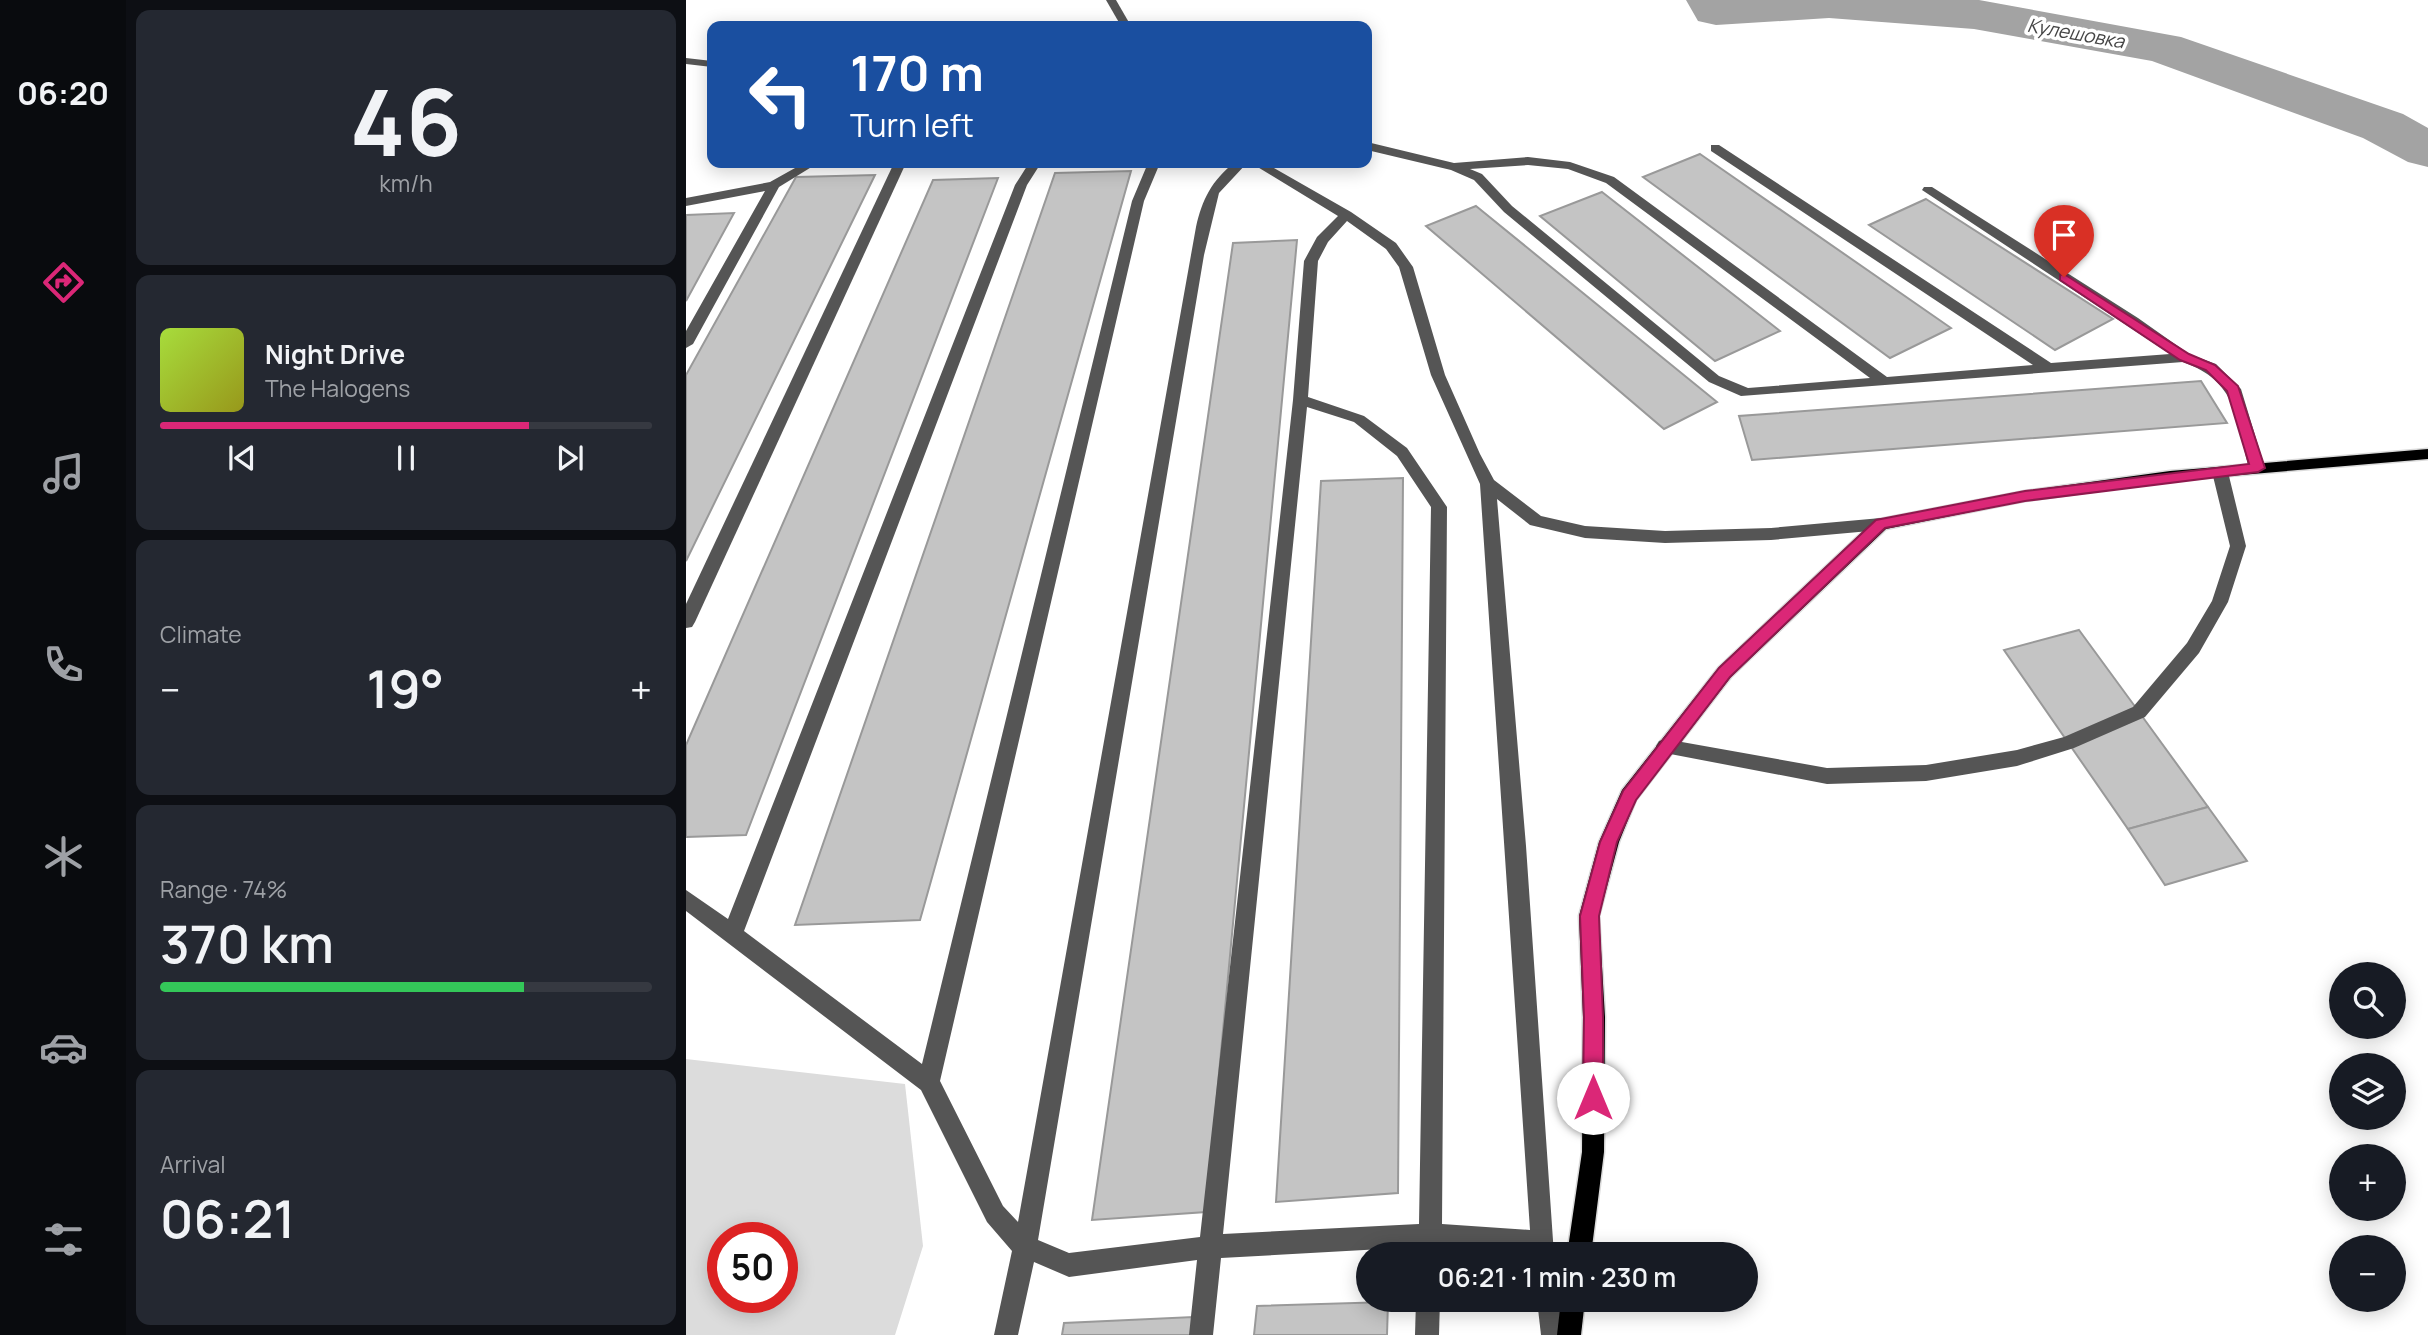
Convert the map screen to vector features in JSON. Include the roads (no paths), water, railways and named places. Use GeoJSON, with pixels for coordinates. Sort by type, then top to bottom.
{"type":"FeatureCollection","features":[{"type":"Feature","properties":{"kind":"main road"},"geometry":{"type":"LineString","coordinates":[[1581,1242],[1593,1152],[1594,1017],[1589,916],[1609,842],[1629,796],[1665,746],[1725,673],[1881,524],[2025,496],[2258,468],[2428,454]]}},
{"type":"Feature","properties":{"kind":"main road"},"geometry":{"type":"LineString","coordinates":[[1569,1335],[1572,1312]]}},
{"type":"Feature","properties":{"kind":"street"},"geometry":{"type":"LineString","coordinates":[[1111,0],[1123,21]]}},
{"type":"Feature","properties":{"kind":"street"},"geometry":{"type":"LineString","coordinates":[[686,61],[707,63]]}},
{"type":"Feature","properties":{"kind":"street"},"geometry":{"type":"LineString","coordinates":[[1372,147],[1455,167],[1478,177],[1507,209],[1714,379],[1745,393],[2184,357]]}},
{"type":"Feature","properties":{"kind":"street"},"geometry":{"type":"LineString","coordinates":[[1715,148],[2048,368]]}},
{"type":"Feature","properties":{"kind":"street"},"geometry":{"type":"LineString","coordinates":[[1455,167],[1528,161],[1570,166],[1610,180],[1883,381]]}},
{"type":"Feature","properties":{"kind":"street"},"geometry":{"type":"LineString","coordinates":[[686,202],[774,185],[804,168]]}},
{"type":"Feature","properties":{"kind":"street"},"geometry":{"type":"LineString","coordinates":[[686,622],[898,168]]}},
{"type":"Feature","properties":{"kind":"street"},"geometry":{"type":"LineString","coordinates":[[732,936],[1021,185],[1032,168]]}},
{"type":"Feature","properties":{"kind":"street"},"geometry":{"type":"LineString","coordinates":[[929,1082],[1138,201],[1152,168]]}},
{"type":"Feature","properties":{"kind":"street"},"geometry":{"type":"LineString","coordinates":[[1006,1335],[1025,1247],[1197,256],[1212,191],[1223,176],[1234,168]]}},
{"type":"Feature","properties":{"kind":"street"},"geometry":{"type":"LineString","coordinates":[[1265,168],[1346,215],[1391,246],[1406,267],[1448,403],[1488,485],[1517,846],[1543,1242]]}},
{"type":"Feature","properties":{"kind":"street"},"geometry":{"type":"LineString","coordinates":[[686,344],[774,185]]}},
{"type":"Feature","properties":{"kind":"street"},"geometry":{"type":"LineString","coordinates":[[1928,190],[2133,321],[2184,357],[2211,368],[2234,389],[2258,468]]}},
{"type":"Feature","properties":{"kind":"street"},"geometry":{"type":"LineString","coordinates":[[1201,1335],[1300,400],[1311,261],[1322,240],[1346,215]]}},
{"type":"Feature","properties":{"kind":"street"},"geometry":{"type":"LineString","coordinates":[[1300,400],[1359,419],[1402,452],[1439,507],[1430,1242]]}},
{"type":"Feature","properties":{"kind":"street"},"geometry":{"type":"LineString","coordinates":[[1665,746],[1827,776],[1926,773],[2030,755],[2068,743],[2139,712],[2193,648],[2220,602],[2238,546],[2220,472]]}},
{"type":"Feature","properties":{"kind":"street"},"geometry":{"type":"LineString","coordinates":[[1488,485],[1536,521],[1585,532],[1665,537],[1771,534],[1881,524]]}},
{"type":"Feature","properties":{"kind":"street"},"geometry":{"type":"LineString","coordinates":[[686,899],[929,1082],[995,1214],[1025,1247],[1069,1265],[1210,1247],[1356,1246]]}},
{"type":"Feature","properties":{"kind":"street"},"geometry":{"type":"LineString","coordinates":[[1427,1335],[1428,1312]]}},
{"type":"Feature","properties":{"kind":"street"},"geometry":{"type":"LineString","coordinates":[[1550,1312],[1553,1335]]}},
{"type":"Feature","properties":{"kind":"waterway","name":"Кулешовка"},"geometry":{"type":"LineString","coordinates":[[1711,0],[1716,10],[1829,3],[1974,14],[2163,48],[2383,126],[2428,150]]}}]}
